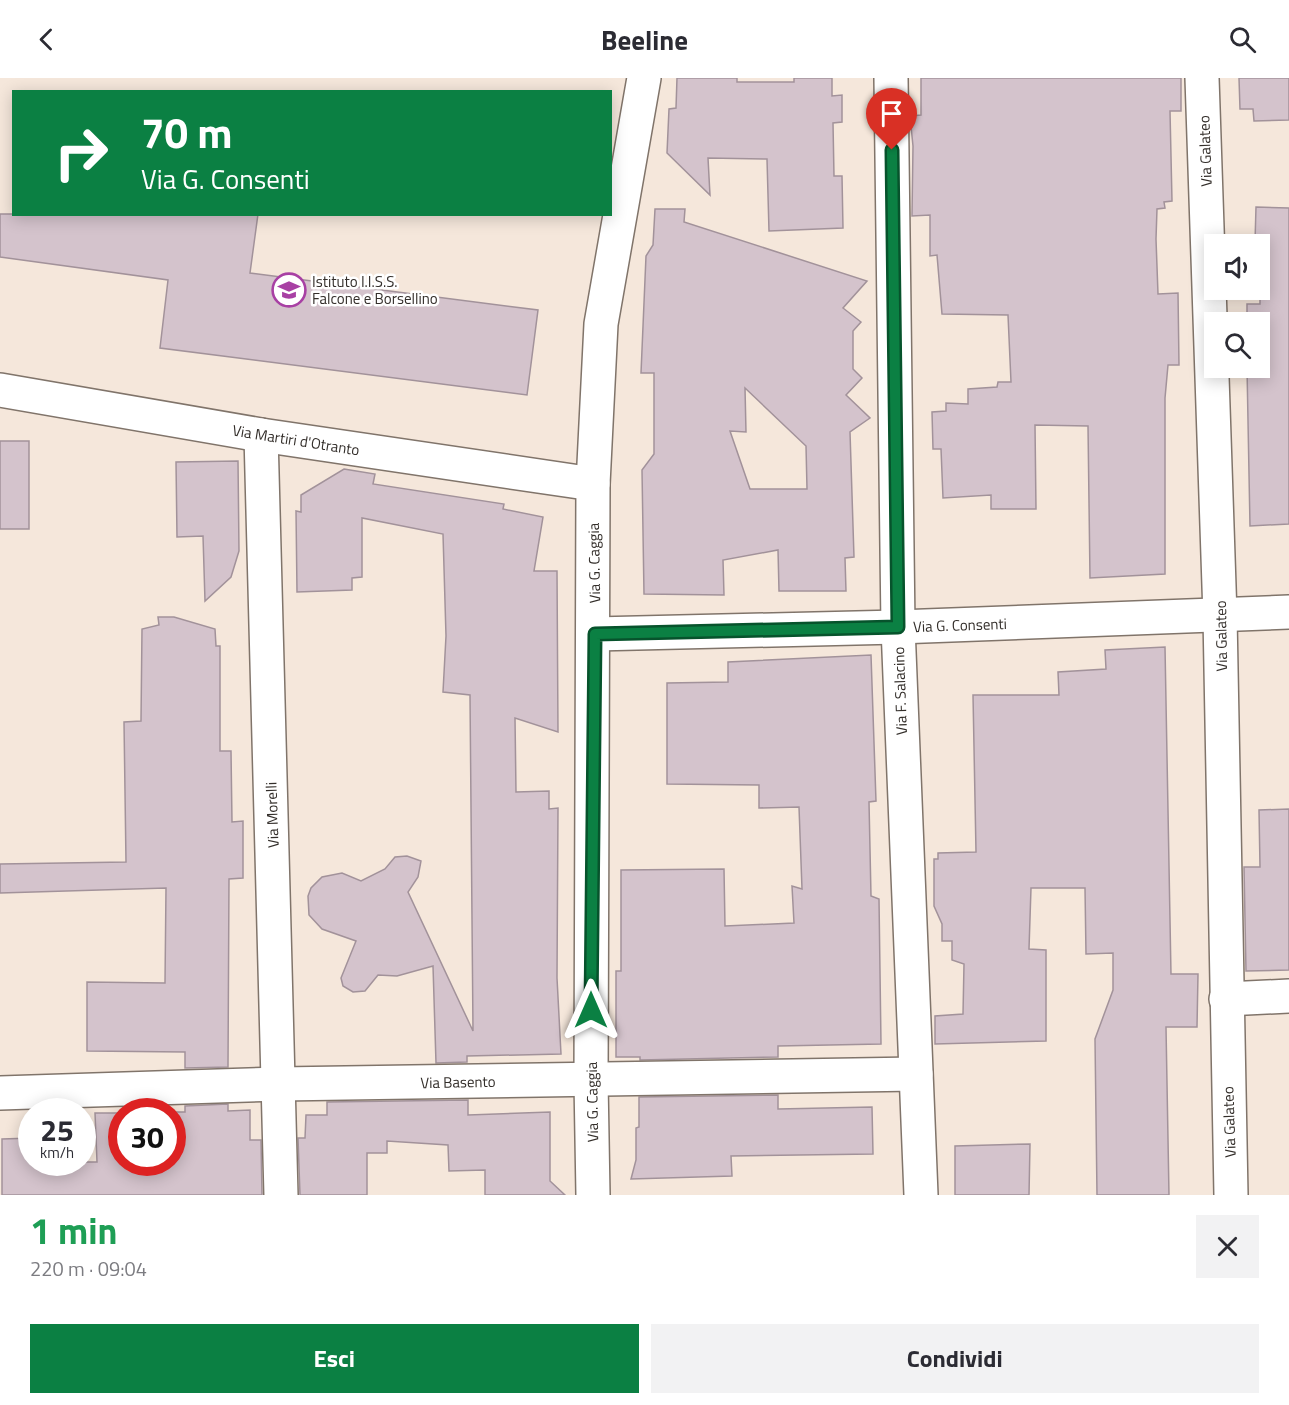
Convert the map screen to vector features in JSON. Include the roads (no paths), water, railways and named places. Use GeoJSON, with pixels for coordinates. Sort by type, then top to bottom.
{"type":"FeatureCollection","features":[{"type":"Feature","properties":{"kind":"street","name":"Via G. Caggia"},"geometry":{"type":"LineString","coordinates":[[593,1195],[591,1081],[595,634],[593,484],[601,324],[644,78]]}},
{"type":"Feature","properties":{"kind":"street","name":"Via F. Salacino"},"geometry":{"type":"LineString","coordinates":[[891,78],[898,627],[921,1195]]}},
{"type":"Feature","properties":{"kind":"street","name":"Via Galateo"},"geometry":{"type":"LineString","coordinates":[[1202,78],[1220,616],[1231,1195]]}},
{"type":"Feature","properties":{"kind":"street","name":"Via Martiri d'Otranto"},"geometry":{"type":"LineString","coordinates":[[0,390],[261,435],[593,484]]}},
{"type":"Feature","properties":{"kind":"street","name":"Via Morelli"},"geometry":{"type":"LineString","coordinates":[[261,435],[282,1195]]}},
{"type":"Feature","properties":{"kind":"street","name":"Via G. Consenti"},"geometry":{"type":"LineString","coordinates":[[595,634],[898,627],[1289,612]]}},
{"type":"Feature","properties":{"kind":"street"},"geometry":{"type":"LineString","coordinates":[[1226,999],[1289,996]]}},
{"type":"Feature","properties":{"kind":"street","name":"Via Basento"},"geometry":{"type":"LineString","coordinates":[[0,1093],[280,1084],[591,1081],[916,1074]]}},
{"type":"Feature","properties":{"kind":"place","name":"Istituto I.I.S.S. Falcone e Borsellino"},"geometry":{"type":"Point","coordinates":[289,290]}}]}
